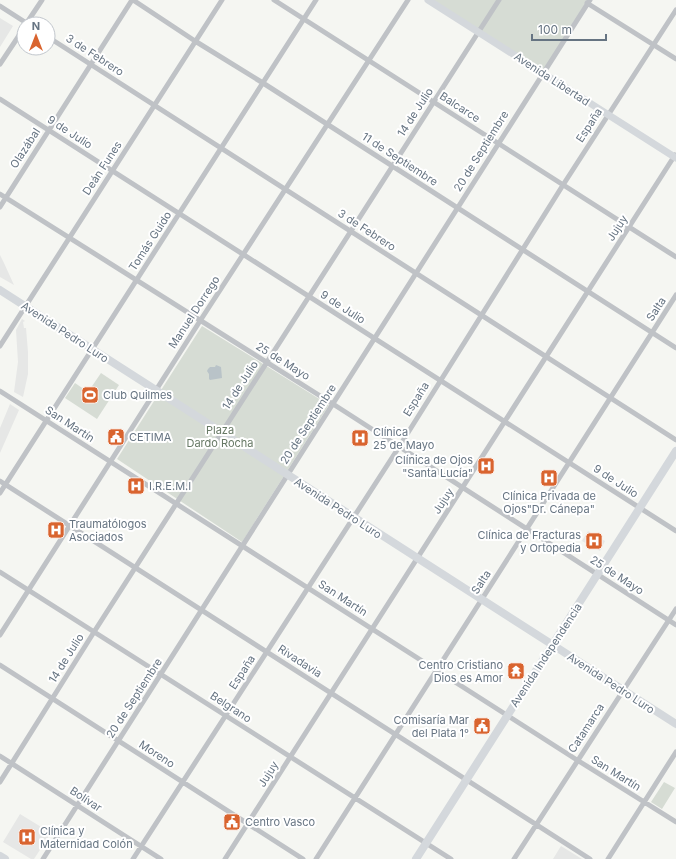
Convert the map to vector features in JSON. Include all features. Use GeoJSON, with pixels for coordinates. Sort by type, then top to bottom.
{"type":"FeatureCollection","features":[{"type":"Feature","properties":{"kind":"main road","name":"Avenida Libertad"},"geometry":{"type":"LineString","coordinates":[[428,0],[675,156]]}},
{"type":"Feature","properties":{"kind":"main road","name":"Avenida Pedro Luro"},"geometry":{"type":"LineString","coordinates":[[0,290],[676,724]]}},
{"type":"Feature","properties":{"kind":"main road","name":"Avenida Independencia"},"geometry":{"type":"LineString","coordinates":[[416,859],[676,451]]}},
{"type":"Feature","properties":{"kind":"main road"},"geometry":{"type":"LineString","coordinates":[[0,856],[5,859]]}},
{"type":"Feature","properties":{"kind":"street"},"geometry":{"type":"LineString","coordinates":[[32,16],[42,0]]}},
{"type":"Feature","properties":{"kind":"street","name":"11 de Septiembre"},"geometry":{"type":"LineString","coordinates":[[133,0],[676,348]]}},
{"type":"Feature","properties":{"kind":"street","name":"Olazábal"},"geometry":{"type":"LineString","coordinates":[[0,206],[133,0]]}},
{"type":"Feature","properties":{"kind":"street","name":"Deán Funes"},"geometry":{"type":"LineString","coordinates":[[0,346],[222,0]]}},
{"type":"Feature","properties":{"kind":"street","name":"Balcarce"},"geometry":{"type":"LineString","coordinates":[[274,0],[676,257]]}},
{"type":"Feature","properties":{"kind":"street","name":"Tomás Guido"},"geometry":{"type":"LineString","coordinates":[[0,493],[316,0]]}},
{"type":"Feature","properties":{"kind":"street","name":"Manuel Dorrego"},"geometry":{"type":"LineString","coordinates":[[0,635],[200,320],[408,0]]}},
{"type":"Feature","properties":{"kind":"street","name":"14 de Julio"},"geometry":{"type":"LineString","coordinates":[[0,782],[94,632],[499,0]]}},
{"type":"Feature","properties":{"kind":"street"},"geometry":{"type":"LineString","coordinates":[[589,2],[676,59]]}},
{"type":"Feature","properties":{"kind":"street","name":"20 de Septiembre"},"geometry":{"type":"LineString","coordinates":[[43,859],[589,2]]}},
{"type":"Feature","properties":{"kind":"street"},"geometry":{"type":"LineString","coordinates":[[0,6],[16,18]]}},
{"type":"Feature","properties":{"kind":"street","name":"España"},"geometry":{"type":"LineString","coordinates":[[133,859],[399,447],[563,185],[676,10]]}},
{"type":"Feature","properties":{"kind":"street"},"geometry":{"type":"LineString","coordinates":[[0,64],[16,40]]}},
{"type":"Feature","properties":{"kind":"street","name":"3 de Febrero"},"geometry":{"type":"LineString","coordinates":[[56,42],[676,440]]}},
{"type":"Feature","properties":{"kind":"street","name":"9 de Julio"},"geometry":{"type":"LineString","coordinates":[[0,99],[676,531]]}},
{"type":"Feature","properties":{"kind":"street","name":"Jujuy"},"geometry":{"type":"LineString","coordinates":[[225,859],[675,156]]}},
{"type":"Feature","properties":{"kind":"street","name":"25 de Mayo"},"geometry":{"type":"LineString","coordinates":[[0,194],[333,404],[676,625]]}},
{"type":"Feature","properties":{"kind":"street","name":"Salta"},"geometry":{"type":"LineString","coordinates":[[316,859],[676,295]]}},
{"type":"Feature","properties":{"kind":"street","name":"San Martín"},"geometry":{"type":"LineString","coordinates":[[0,391],[507,716],[676,822]]}},
{"type":"Feature","properties":{"kind":"street","name":"Rivadavia"},"geometry":{"type":"LineString","coordinates":[[0,481],[590,859]]}},
{"type":"Feature","properties":{"kind":"street","name":"Belgrano"},"geometry":{"type":"LineString","coordinates":[[0,572],[451,859]]}},
{"type":"Feature","properties":{"kind":"street","name":"Catamarca"},"geometry":{"type":"LineString","coordinates":[[514,859],[676,609]]}},
{"type":"Feature","properties":{"kind":"street","name":"Moreno"},"geometry":{"type":"LineString","coordinates":[[0,665],[303,859]]}},
{"type":"Feature","properties":{"kind":"street"},"geometry":{"type":"LineString","coordinates":[[608,859],[676,752]]}},
{"type":"Feature","properties":{"kind":"street","name":"Bolívar"},"geometry":{"type":"LineString","coordinates":[[0,756],[161,859]]}},
{"type":"Feature","properties":{"kind":"shaded area"},"geometry":{"type":"Polygon","coordinates":[[[0,18],[13,26],[0,47],[0,18]]]}},
{"type":"Feature","properties":{"kind":"shaded area"},"geometry":{"type":"Polygon","coordinates":[[[0,255],[4,263],[14,285],[0,277],[0,255]]]}},
{"type":"Feature","properties":{"kind":"shaded area"},"geometry":{"type":"Polygon","coordinates":[[[22,319],[25,321],[23,322],[24,328],[26,328],[28,352],[28,374],[23,397],[14,392],[18,362],[16,330],[22,319]]]}},
{"type":"Feature","properties":{"kind":"shaded area"},"geometry":{"type":"Polygon","coordinates":[[[216,365],[221,367],[222,378],[210,380],[207,371],[210,367],[215,367],[216,365]]]}},
{"type":"Feature","properties":{"kind":"shaded area"},"geometry":{"type":"Polygon","coordinates":[[[10,404],[19,410],[0,453],[0,428],[10,404]]]}},
{"type":"Feature","properties":{"kind":"shaded area","name":"Clínica de Fracturas y Ortopedia"},"geometry":{"type":"Polygon","coordinates":[[[588,531],[605,541],[600,551],[582,541],[588,531]]]}},
{"type":"Feature","properties":{"kind":"shaded area","name":"Clínica y Maternidad Colón"},"geometry":{"type":"Polygon","coordinates":[[[20,814],[51,833],[34,859],[31,859],[3,842],[20,814]]]}},
{"type":"Feature","properties":{"kind":"shaded area"},"geometry":{"type":"Polygon","coordinates":[[[561,846],[582,859],[553,859],[561,846]]]}},
{"type":"Feature","properties":{"kind":"green space"},"geometry":{"type":"Polygon","coordinates":[[[428,0],[590,0],[543,73],[428,0]]]}},
{"type":"Feature","properties":{"kind":"green space","name":"Plaza Dardo Rocha"},"geometry":{"type":"Polygon","coordinates":[[[202,326],[329,405],[242,542],[117,459],[202,326]]]}},
{"type":"Feature","properties":{"kind":"green space","name":"Club Quilmes"},"geometry":{"type":"Polygon","coordinates":[[[101,373],[119,385],[97,419],[65,398],[75,383],[88,392],[101,373]]]}},
{"type":"Feature","properties":{"kind":"green space"},"geometry":{"type":"Polygon","coordinates":[[[664,782],[675,788],[662,809],[651,802],[664,782]]]}},
{"type":"Feature","properties":{"kind":"place","name":"Club Quilmes"},"geometry":{"type":"Point","coordinates":[90,395]}},
{"type":"Feature","properties":{"kind":"place","name":"CETIMA"},"geometry":{"type":"Point","coordinates":[116,437]}},
{"type":"Feature","properties":{"kind":"place","name":"Clínica 25 de Mayo"},"geometry":{"type":"Point","coordinates":[360,438]}},
{"type":"Feature","properties":{"kind":"place","name":"Clínica de Ojos \"Santa Lucía\""},"geometry":{"type":"Point","coordinates":[486,466]}},
{"type":"Feature","properties":{"kind":"place","name":"Clínica Privada de Ojos\"Dr. Cánepa\""},"geometry":{"type":"Point","coordinates":[549,478]}},
{"type":"Feature","properties":{"kind":"place","name":"I.R.E.M.I"},"geometry":{"type":"Point","coordinates":[136,486]}},
{"type":"Feature","properties":{"kind":"place","name":"Traumatólogos Asociados"},"geometry":{"type":"Point","coordinates":[56,530]}},
{"type":"Feature","properties":{"kind":"place","name":"Clínica de Fracturas y Ortopedia"},"geometry":{"type":"Point","coordinates":[594,541]}},
{"type":"Feature","properties":{"kind":"place","name":"Centro Cristiano Dios es Amor"},"geometry":{"type":"Point","coordinates":[516,671]}},
{"type":"Feature","properties":{"kind":"place","name":"Comisaría Mar del Plata 1°"},"geometry":{"type":"Point","coordinates":[482,726]}},
{"type":"Feature","properties":{"kind":"place","name":"Centro Vasco"},"geometry":{"type":"Point","coordinates":[232,822]}},
{"type":"Feature","properties":{"kind":"place","name":"Clínica y Maternidad Colón"},"geometry":{"type":"Point","coordinates":[27,837]}}]}
